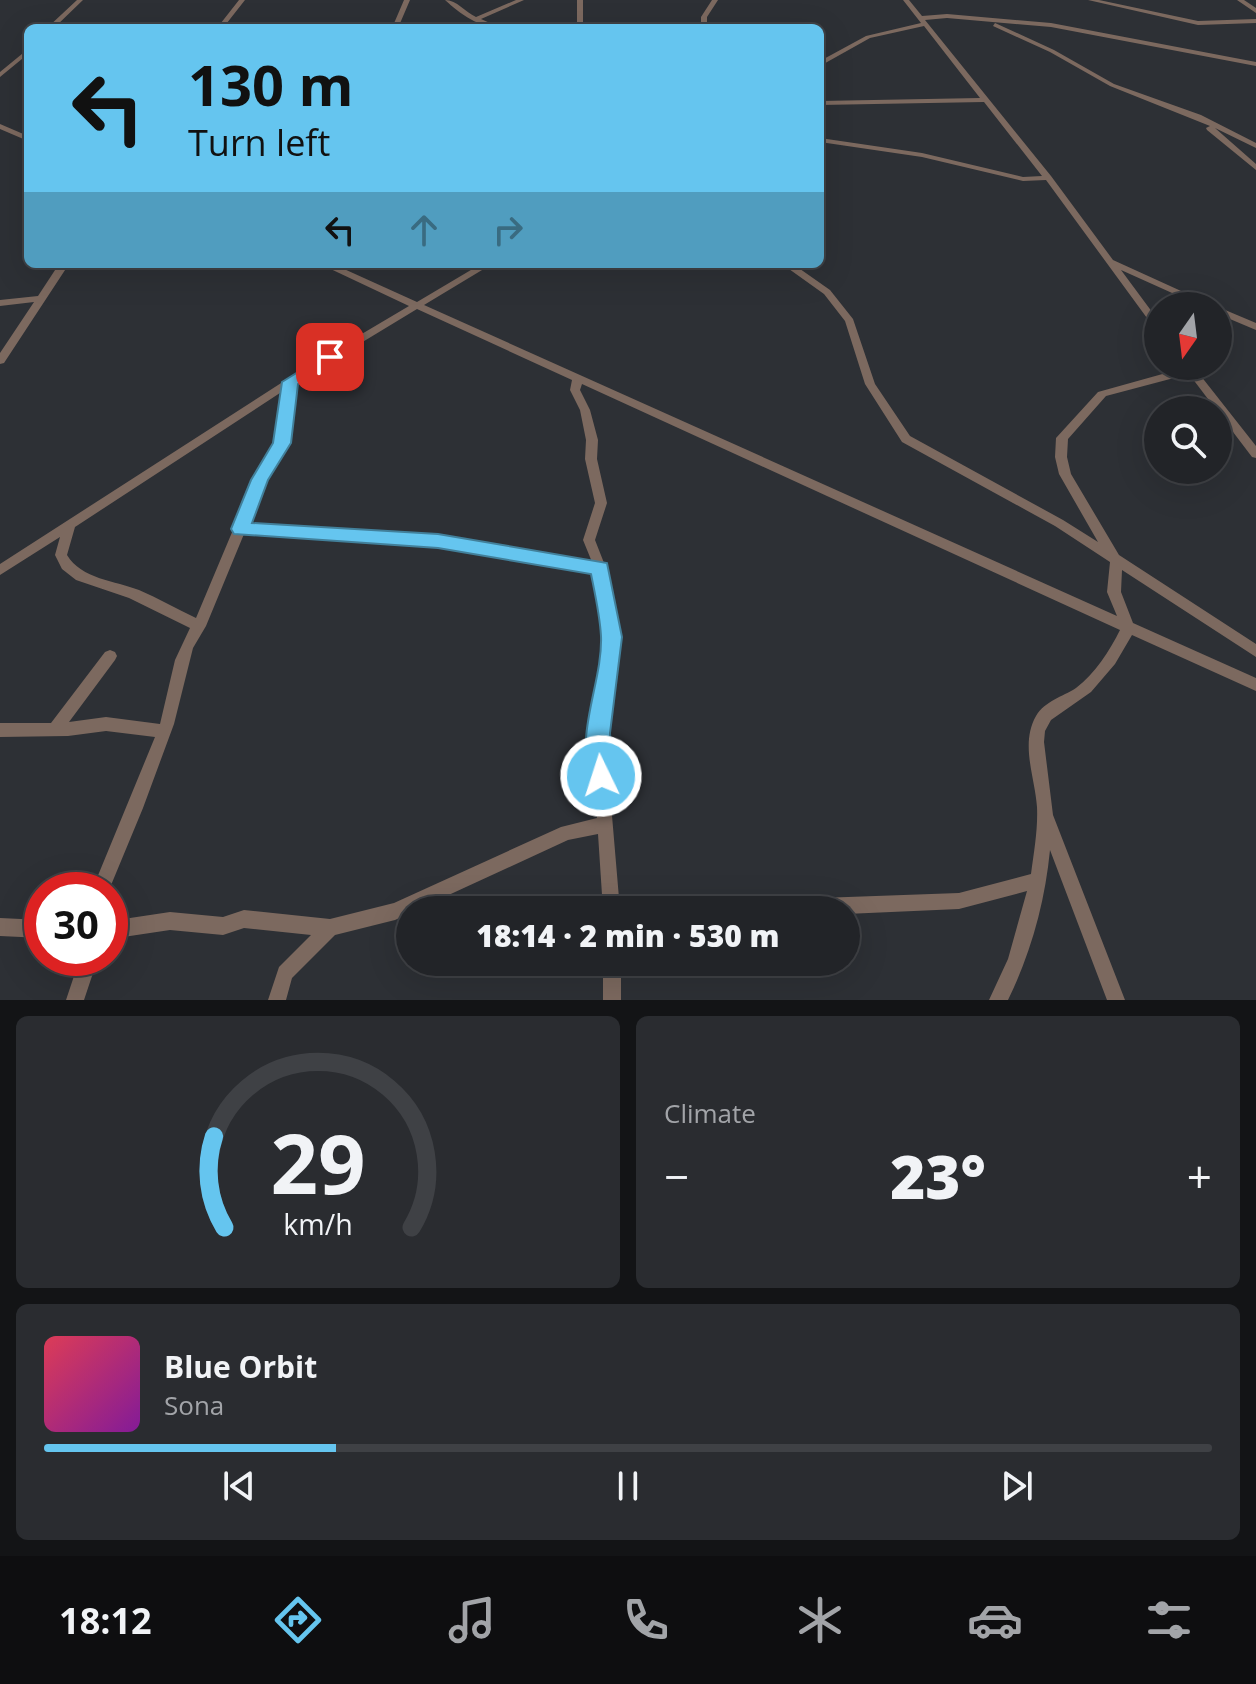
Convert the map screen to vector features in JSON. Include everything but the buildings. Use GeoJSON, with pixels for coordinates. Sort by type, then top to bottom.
{"type":"FeatureCollection","features":[{"type":"Feature","properties":{"kind":"street"},"geometry":{"type":"LineString","coordinates":[[54,24],[80,0]]}},
{"type":"Feature","properties":{"kind":"street"},"geometry":{"type":"LineString","coordinates":[[223,24],[242,0]]}},
{"type":"Feature","properties":{"kind":"street"},"geometry":{"type":"LineString","coordinates":[[397,24],[407,0]]}},
{"type":"Feature","properties":{"kind":"street"},"geometry":{"type":"LineString","coordinates":[[448,0],[488,24]]}},
{"type":"Feature","properties":{"kind":"street"},"geometry":{"type":"LineString","coordinates":[[476,19],[521,0]]}},
{"type":"Feature","properties":{"kind":"street"},"geometry":{"type":"LineString","coordinates":[[580,0],[580,24]]}},
{"type":"Feature","properties":{"kind":"street"},"geometry":{"type":"LineString","coordinates":[[704,24],[704,17],[715,0]]}},
{"type":"Feature","properties":{"kind":"street"},"geometry":{"type":"LineString","coordinates":[[906,0],[1048,178],[1144,309]]}},
{"type":"Feature","properties":{"kind":"street"},"geometry":{"type":"LineString","coordinates":[[1091,0],[1198,23],[1256,21]]}},
{"type":"Feature","properties":{"kind":"street"},"geometry":{"type":"LineString","coordinates":[[1240,0],[1256,11]]}},
{"type":"Feature","properties":{"kind":"street"},"geometry":{"type":"LineString","coordinates":[[824,62],[868,37],[947,16],[1051,25],[1256,64]]}},
{"type":"Feature","properties":{"kind":"street"},"geometry":{"type":"LineString","coordinates":[[980,20],[1052,51],[1112,85],[1198,117],[1256,146]]}},
{"type":"Feature","properties":{"kind":"street"},"geometry":{"type":"LineString","coordinates":[[0,75],[24,54]]}},
{"type":"Feature","properties":{"kind":"street"},"geometry":{"type":"LineString","coordinates":[[824,103],[984,100]]}},
{"type":"Feature","properties":{"kind":"street"},"geometry":{"type":"LineString","coordinates":[[1198,117],[1256,168]]}},
{"type":"Feature","properties":{"kind":"street"},"geometry":{"type":"LineString","coordinates":[[0,126],[24,137]]}},
{"type":"Feature","properties":{"kind":"street"},"geometry":{"type":"LineString","coordinates":[[824,141],[922,155],[1023,179],[1048,178]]}},
{"type":"Feature","properties":{"kind":"street"},"geometry":{"type":"LineString","coordinates":[[1107,261],[1177,292]]}},
{"type":"Feature","properties":{"kind":"street"},"geometry":{"type":"LineString","coordinates":[[0,361],[61,268]]}},
{"type":"Feature","properties":{"kind":"street"},"geometry":{"type":"LineString","coordinates":[[334,268],[1256,685]]}},
{"type":"Feature","properties":{"kind":"street"},"geometry":{"type":"LineString","coordinates":[[0,570],[290,382],[480,268]]}},
{"type":"Feature","properties":{"kind":"street"},"geometry":{"type":"LineString","coordinates":[[793,268],[827,292],[850,321],[870,384],[906,439],[1059,523],[1256,651]]}},
{"type":"Feature","properties":{"kind":"street"},"geometry":{"type":"LineString","coordinates":[[0,303],[39,299]]}},
{"type":"Feature","properties":{"kind":"street"},"geometry":{"type":"LineString","coordinates":[[1232,316],[1256,327]]}},
{"type":"Feature","properties":{"kind":"street"},"geometry":{"type":"LineString","coordinates":[[578,379],[575,390],[585,410],[592,440],[591,459],[601,503],[589,540],[600,568],[612,637],[598,733],[611,896]]}},
{"type":"Feature","properties":{"kind":"street"},"geometry":{"type":"LineString","coordinates":[[1116,1000],[1045,817],[1036,752],[1038,727],[1057,702],[1083,691],[1118,649],[1128,628],[1114,592],[1116,562],[1065,474],[1061,457],[1062,438],[1102,394],[1149,380]]}},
{"type":"Feature","properties":{"kind":"street"},"geometry":{"type":"LineString","coordinates":[[1199,380],[1256,454]]}},
{"type":"Feature","properties":{"kind":"street"},"geometry":{"type":"LineString","coordinates":[[107,872],[164,731],[193,633],[199,626],[260,480],[282,443],[290,382]]}},
{"type":"Feature","properties":{"kind":"street"},"geometry":{"type":"LineString","coordinates":[[70,524],[61,548],[67,566],[81,576],[134,594],[199,626]]}},
{"type":"Feature","properties":{"kind":"street"},"geometry":{"type":"LineString","coordinates":[[240,529],[438,541],[600,568]]}},
{"type":"Feature","properties":{"kind":"street"},"geometry":{"type":"LineString","coordinates":[[55,729],[110,656]]}},
{"type":"Feature","properties":{"kind":"street"},"geometry":{"type":"LineString","coordinates":[[0,730],[106,724],[164,731]]}},
{"type":"Feature","properties":{"kind":"street"},"geometry":{"type":"LineString","coordinates":[[998,1000],[1011,977],[1027,930],[1045,817]]}},
{"type":"Feature","properties":{"kind":"street"},"geometry":{"type":"LineString","coordinates":[[128,927],[170,921],[223,926],[244,919],[272,924],[306,923],[330,928],[395,911],[567,833],[606,824]]}},
{"type":"Feature","properties":{"kind":"street"},"geometry":{"type":"LineString","coordinates":[[860,905],[959,901],[1035,881]]}},
{"type":"Feature","properties":{"kind":"street"},"geometry":{"type":"LineString","coordinates":[[0,927],[24,928]]}},
{"type":"Feature","properties":{"kind":"street"},"geometry":{"type":"LineString","coordinates":[[277,1000],[285,973],[330,928]]}},
{"type":"Feature","properties":{"kind":"street"},"geometry":{"type":"LineString","coordinates":[[75,1000],[83,976]]}},
{"type":"Feature","properties":{"kind":"street"},"geometry":{"type":"LineString","coordinates":[[612,976],[612,1000]]}},
{"type":"Feature","properties":{"kind":"route"},"geometry":{"type":"LineString","coordinates":[[330,357],[290,382],[284,409],[285,433],[282,443],[260,480],[240,529],[438,541],[600,568],[612,637],[598,733],[601,776]]}}]}
